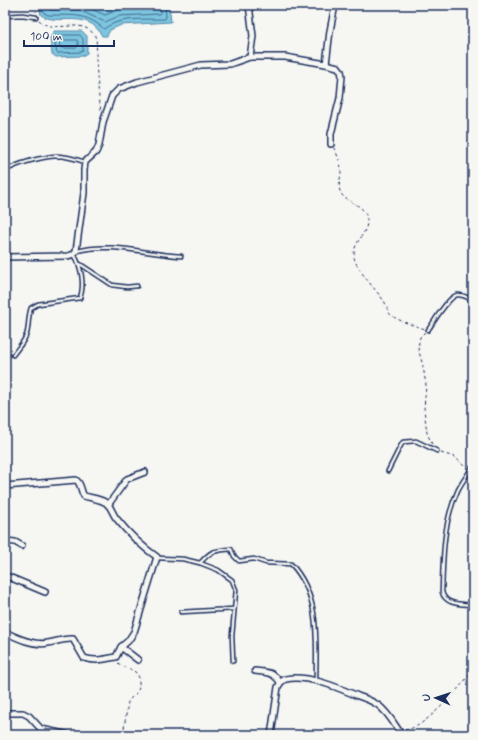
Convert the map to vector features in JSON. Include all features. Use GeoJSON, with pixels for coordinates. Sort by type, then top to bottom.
{"type":"FeatureCollection","features":[{"type":"Feature","properties":{"kind":"street"},"geometry":{"type":"LineString","coordinates":[[249,5],[252,18],[253,36],[250,57]]}},
{"type":"Feature","properties":{"kind":"street"},"geometry":{"type":"LineString","coordinates":[[326,64],[335,5]]}},
{"type":"Feature","properties":{"kind":"street"},"geometry":{"type":"LineString","coordinates":[[5,257],[68,256],[75,252],[84,201],[85,162],[96,152],[99,145],[103,122],[112,96],[119,89],[137,82],[201,65],[230,64],[250,57],[285,57],[338,67],[342,76],[340,98],[331,134],[331,144]]}},
{"type":"Feature","properties":{"kind":"street"},"geometry":{"type":"LineString","coordinates":[[108,505],[127,479],[145,472]]}},
{"type":"Feature","properties":{"kind":"street"},"geometry":{"type":"LineString","coordinates":[[5,486],[76,480],[79,482],[84,496],[103,501],[108,505],[124,527],[140,544],[157,557],[134,632],[121,647],[116,657],[101,660],[90,660],[84,658],[74,639],[66,638],[46,644],[36,643],[5,632]]}},
{"type":"Feature","properties":{"kind":"street"},"geometry":{"type":"LineString","coordinates":[[5,541],[15,542],[22,546]]}},
{"type":"Feature","properties":{"kind":"street"},"geometry":{"type":"LineString","coordinates":[[5,577],[9,577],[45,592]]}},
{"type":"Feature","properties":{"kind":"street"},"geometry":{"type":"LineString","coordinates":[[121,647],[138,660]]}},
{"type":"Feature","properties":{"kind":"street"},"geometry":{"type":"LineString","coordinates":[[255,671],[268,672],[276,676],[280,682]]}},
{"type":"Feature","properties":{"kind":"street"},"geometry":{"type":"LineString","coordinates":[[271,735],[278,687],[280,682],[285,679],[293,678],[316,680],[342,688],[376,704],[384,710],[401,734]]}},
{"type":"Feature","properties":{"kind":"street"},"geometry":{"type":"LineString","coordinates":[[5,713],[23,713],[29,716],[42,729],[69,735]]}},
{"type":"Feature","properties":{"kind":"lane"},"geometry":{"type":"LineString","coordinates":[[5,16],[22,15],[36,17]]}},
{"type":"Feature","properties":{"kind":"lane"},"geometry":{"type":"LineString","coordinates":[[5,171],[24,163],[58,156],[85,162]]}},
{"type":"Feature","properties":{"kind":"lane"},"geometry":{"type":"LineString","coordinates":[[13,355],[26,334],[28,317],[31,308],[38,304],[80,298],[82,288],[79,263],[75,252],[90,247],[118,247],[165,255],[181,256]]}},
{"type":"Feature","properties":{"kind":"lane"},"geometry":{"type":"LineString","coordinates":[[79,263],[112,285],[127,287],[137,286]]}},
{"type":"Feature","properties":{"kind":"lane"},"geometry":{"type":"LineString","coordinates":[[428,330],[450,299],[455,295],[461,295],[473,300]]}},
{"type":"Feature","properties":{"kind":"lane"},"geometry":{"type":"LineString","coordinates":[[388,471],[403,442],[416,441],[437,451]]}},
{"type":"Feature","properties":{"kind":"lane"},"geometry":{"type":"LineString","coordinates":[[473,466],[458,490],[450,512],[443,549],[442,592],[443,596],[450,602],[473,605]]}},
{"type":"Feature","properties":{"kind":"lane"},"geometry":{"type":"LineString","coordinates":[[200,563],[214,551],[231,550],[239,561],[254,559],[266,563],[291,564],[302,580],[313,607],[317,632],[316,680]]}},
{"type":"Feature","properties":{"kind":"lane"},"geometry":{"type":"LineString","coordinates":[[157,557],[183,559],[200,563],[218,570],[232,580],[236,590],[232,636],[233,661]]}},
{"type":"Feature","properties":{"kind":"lane"},"geometry":{"type":"LineString","coordinates":[[181,612],[234,609]]}},
{"type":"Feature","properties":{"kind":"path"},"geometry":{"type":"LineString","coordinates":[[35,5],[36,17],[42,24],[50,26],[78,26],[88,28],[94,34],[96,40],[99,103],[103,122]]}},
{"type":"Feature","properties":{"kind":"path"},"geometry":{"type":"LineString","coordinates":[[331,144],[337,154],[341,169],[339,188],[342,194],[361,207],[366,215],[367,225],[364,233],[355,245],[354,255],[357,264],[385,302],[390,314],[400,320],[428,330],[420,337],[418,348],[426,385],[424,408],[427,433],[437,451],[455,457],[470,472]]}},
{"type":"Feature","properties":{"kind":"path"},"geometry":{"type":"LineString","coordinates":[[116,657],[117,663],[136,672],[140,679],[139,688],[136,694],[128,702],[123,735]]}},
{"type":"Feature","properties":{"kind":"path"},"geometry":{"type":"LineString","coordinates":[[401,734],[427,719],[455,692],[473,670]]}},
{"type":"Feature","properties":{"kind":"green space"},"geometry":{"type":"Polygon","coordinates":[[[5,89],[9,89],[5,141],[5,89]]]}},
{"type":"Feature","properties":{"kind":"water"},"geometry":{"type":"Polygon","coordinates":[[[39,5],[169,5],[171,22],[121,25],[110,30],[107,36],[102,36],[96,28],[81,20],[48,18],[41,15],[39,5]]]}},
{"type":"Feature","properties":{"kind":"water"},"geometry":{"type":"Polygon","coordinates":[[[54,31],[82,31],[87,36],[87,53],[83,56],[56,57],[52,54],[50,38],[54,31]]]}}]}
